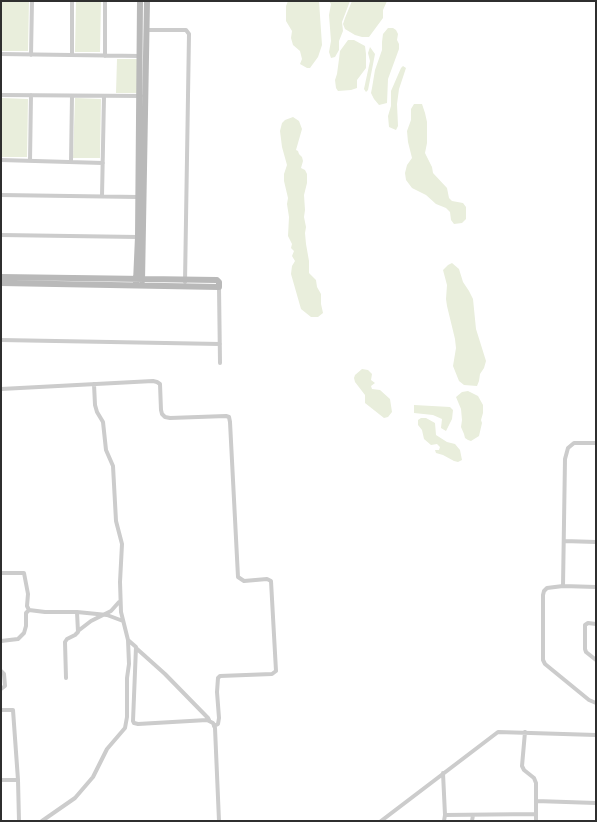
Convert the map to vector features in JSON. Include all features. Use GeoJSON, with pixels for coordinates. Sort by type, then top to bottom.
{"type":"FeatureCollection","features":[{"type":"Feature","properties":{"kind":"street"},"geometry":{"type":"LineString","coordinates":[[31,54],[32,1]]}},
{"type":"Feature","properties":{"kind":"street"},"geometry":{"type":"LineString","coordinates":[[72,1],[72,55]]}},
{"type":"Feature","properties":{"kind":"street"},"geometry":{"type":"LineString","coordinates":[[105,1],[105,56]]}},
{"type":"Feature","properties":{"kind":"street"},"geometry":{"type":"LineString","coordinates":[[139,286],[143,96],[140,56],[140,1]]}},
{"type":"Feature","properties":{"kind":"street"},"geometry":{"type":"LineString","coordinates":[[139,278],[138,197],[147,30],[147,1]]}},
{"type":"Feature","properties":{"kind":"street"},"geometry":{"type":"LineString","coordinates":[[147,30],[186,30],[189,34],[185,282]]}},
{"type":"Feature","properties":{"kind":"street"},"geometry":{"type":"LineString","coordinates":[[1,54],[140,56]]}},
{"type":"Feature","properties":{"kind":"street"},"geometry":{"type":"LineString","coordinates":[[1,95],[143,96]]}},
{"type":"Feature","properties":{"kind":"street"},"geometry":{"type":"LineString","coordinates":[[30,161],[31,95]]}},
{"type":"Feature","properties":{"kind":"street"},"geometry":{"type":"LineString","coordinates":[[71,162],[72,96]]}},
{"type":"Feature","properties":{"kind":"street"},"geometry":{"type":"LineString","coordinates":[[102,196],[104,96]]}},
{"type":"Feature","properties":{"kind":"street"},"geometry":{"type":"LineString","coordinates":[[1,160],[103,163]]}},
{"type":"Feature","properties":{"kind":"street"},"geometry":{"type":"LineString","coordinates":[[1,195],[138,197]]}},
{"type":"Feature","properties":{"kind":"street"},"geometry":{"type":"LineString","coordinates":[[1,235],[138,237]]}},
{"type":"Feature","properties":{"kind":"street"},"geometry":{"type":"LineString","coordinates":[[1,277],[139,278],[185,282]]}},
{"type":"Feature","properties":{"kind":"street"},"geometry":{"type":"LineString","coordinates":[[1,283],[139,286],[216,280],[219,282],[220,363]]}},
{"type":"Feature","properties":{"kind":"street"},"geometry":{"type":"LineString","coordinates":[[1,340],[220,344]]}},
{"type":"Feature","properties":{"kind":"street"},"geometry":{"type":"LineString","coordinates":[[1,389],[157,382],[160,384],[161,410],[165,418],[229,417],[238,577],[244,581],[267,579],[271,581],[276,671],[272,674],[220,676],[218,678],[216,692],[219,718],[218,724],[214,726]]}},
{"type":"Feature","properties":{"kind":"street"},"geometry":{"type":"LineString","coordinates":[[42,821],[75,798],[92,777],[107,749],[125,728],[127,713],[127,678],[129,664],[128,640],[120,601],[121,540],[116,521],[113,466],[106,450],[103,422],[95,405],[94,384]]}},
{"type":"Feature","properties":{"kind":"street"},"geometry":{"type":"LineString","coordinates":[[563,586],[565,459],[568,448],[574,443],[596,443]]}},
{"type":"Feature","properties":{"kind":"street"},"geometry":{"type":"LineString","coordinates":[[564,541],[596,542]]}},
{"type":"Feature","properties":{"kind":"street"},"geometry":{"type":"LineString","coordinates":[[1,573],[24,573],[28,594],[28,610],[26,613],[26,626],[24,633],[18,639],[1,641]]}},
{"type":"Feature","properties":{"kind":"street"},"geometry":{"type":"LineString","coordinates":[[596,587],[563,586],[547,588],[543,595],[543,660],[548,667],[596,703]]}},
{"type":"Feature","properties":{"kind":"street"},"geometry":{"type":"LineString","coordinates":[[66,678],[65,642],[67,639],[75,635],[91,621],[116,608],[120,601]]}},
{"type":"Feature","properties":{"kind":"street"},"geometry":{"type":"LineString","coordinates":[[28,610],[77,612],[104,615],[123,621]]}},
{"type":"Feature","properties":{"kind":"street"},"geometry":{"type":"LineString","coordinates":[[77,612],[78,632]]}},
{"type":"Feature","properties":{"kind":"street"},"geometry":{"type":"LineString","coordinates":[[596,624],[588,623],[585,625],[585,649],[586,652],[596,660]]}},
{"type":"Feature","properties":{"kind":"street"},"geometry":{"type":"LineString","coordinates":[[128,640],[170,679],[213,723],[219,821]]}},
{"type":"Feature","properties":{"kind":"street"},"geometry":{"type":"LineString","coordinates":[[136,648],[133,700],[134,723],[209,720]]}},
{"type":"Feature","properties":{"kind":"street"},"geometry":{"type":"LineString","coordinates":[[1,671],[4,674],[5,686],[1,689]]}},
{"type":"Feature","properties":{"kind":"street"},"geometry":{"type":"LineString","coordinates":[[1,710],[13,710],[18,780],[19,821]]}},
{"type":"Feature","properties":{"kind":"street"},"geometry":{"type":"LineString","coordinates":[[381,821],[494,733],[502,731],[596,736]]}},
{"type":"Feature","properties":{"kind":"street"},"geometry":{"type":"LineString","coordinates":[[525,732],[522,766],[535,781],[536,821]]}},
{"type":"Feature","properties":{"kind":"street"},"geometry":{"type":"LineString","coordinates":[[443,773],[444,821]]}},
{"type":"Feature","properties":{"kind":"street"},"geometry":{"type":"LineString","coordinates":[[1,780],[18,780]]}},
{"type":"Feature","properties":{"kind":"street"},"geometry":{"type":"LineString","coordinates":[[536,801],[596,803]]}},
{"type":"Feature","properties":{"kind":"street"},"geometry":{"type":"LineString","coordinates":[[444,815],[536,814]]}},
{"type":"Feature","properties":{"kind":"street"},"geometry":{"type":"LineString","coordinates":[[472,821],[473,815]]}},
{"type":"Feature","properties":{"kind":"green space"},"geometry":{"type":"Polygon","coordinates":[[[2,1],[29,1],[28,51],[2,51],[2,1]]]}},
{"type":"Feature","properties":{"kind":"green space"},"geometry":{"type":"Polygon","coordinates":[[[76,1],[101,1],[100,52],[75,52],[76,1]]]}},
{"type":"Feature","properties":{"kind":"green space"},"geometry":{"type":"Polygon","coordinates":[[[288,1],[319,1],[322,45],[318,57],[310,68],[300,64],[302,59],[300,51],[293,45],[291,38],[292,31],[286,21],[286,6],[288,1]]]}},
{"type":"Feature","properties":{"kind":"green space"},"geometry":{"type":"Polygon","coordinates":[[[329,1],[350,1],[342,22],[343,31],[339,41],[339,50],[335,57],[331,58],[329,52],[331,41],[329,15],[331,4],[329,1]]]}},
{"type":"Feature","properties":{"kind":"green space"},"geometry":{"type":"Polygon","coordinates":[[[352,1],[387,1],[383,10],[383,18],[369,37],[355,35],[345,29],[343,24],[352,1]]]}},
{"type":"Feature","properties":{"kind":"green space"},"geometry":{"type":"Polygon","coordinates":[[[388,28],[393,28],[396,30],[398,34],[397,40],[399,49],[388,79],[387,103],[379,105],[371,93],[375,70],[382,50],[383,34],[388,28]]]}},
{"type":"Feature","properties":{"kind":"green space"},"geometry":{"type":"Polygon","coordinates":[[[348,40],[354,40],[365,46],[366,68],[357,80],[357,88],[338,91],[335,80],[340,51],[348,40]]]}},
{"type":"Feature","properties":{"kind":"green space"},"geometry":{"type":"Polygon","coordinates":[[[370,47],[375,54],[368,90],[366,92],[364,89],[370,61],[368,53],[370,47]]]}},
{"type":"Feature","properties":{"kind":"green space"},"geometry":{"type":"Polygon","coordinates":[[[117,59],[137,59],[137,93],[116,93],[117,59]]]}},
{"type":"Feature","properties":{"kind":"green space"},"geometry":{"type":"Polygon","coordinates":[[[403,66],[406,68],[399,89],[397,104],[398,126],[396,130],[389,127],[388,116],[391,106],[391,91],[403,66]]]}},
{"type":"Feature","properties":{"kind":"green space"},"geometry":{"type":"Polygon","coordinates":[[[2,98],[28,99],[27,157],[1,157],[2,98]]]}},
{"type":"Feature","properties":{"kind":"green space"},"geometry":{"type":"Polygon","coordinates":[[[75,98],[101,99],[100,158],[73,158],[75,98]]]}},
{"type":"Feature","properties":{"kind":"green space"},"geometry":{"type":"Polygon","coordinates":[[[414,104],[422,104],[425,113],[427,122],[427,143],[425,153],[432,167],[433,173],[447,188],[449,198],[452,201],[463,203],[466,207],[466,219],[462,223],[454,224],[451,220],[450,212],[446,208],[436,204],[426,195],[412,188],[406,180],[405,173],[407,165],[412,158],[407,131],[411,120],[411,109],[414,104]]]}},
{"type":"Feature","properties":{"kind":"green space"},"geometry":{"type":"Polygon","coordinates":[[[293,117],[299,121],[302,129],[296,150],[302,157],[303,161],[301,168],[305,170],[307,174],[307,183],[304,195],[305,233],[309,273],[316,280],[317,287],[321,294],[323,313],[318,317],[311,317],[301,309],[291,274],[292,266],[295,261],[292,256],[294,251],[291,248],[292,244],[288,236],[288,198],[284,181],[284,174],[287,165],[282,147],[280,131],[282,123],[293,117]]]}},
{"type":"Feature","properties":{"kind":"green space"},"geometry":{"type":"Polygon","coordinates":[[[452,263],[459,269],[463,282],[473,299],[476,329],[486,361],[480,374],[477,386],[464,385],[459,381],[453,366],[456,348],[447,306],[447,285],[443,270],[452,263]]]}},
{"type":"Feature","properties":{"kind":"green space"},"geometry":{"type":"Polygon","coordinates":[[[362,369],[368,370],[372,374],[371,380],[375,383],[371,386],[372,389],[380,390],[390,399],[392,412],[388,417],[384,418],[365,403],[365,395],[355,382],[354,378],[355,375],[362,369]]]}},
{"type":"Feature","properties":{"kind":"green space"},"geometry":{"type":"Polygon","coordinates":[[[468,391],[478,396],[483,405],[482,423],[479,436],[471,441],[465,438],[461,427],[461,409],[456,397],[462,392],[468,391]]]}},
{"type":"Feature","properties":{"kind":"green space"},"geometry":{"type":"Polygon","coordinates":[[[414,405],[450,407],[453,410],[452,419],[446,431],[441,428],[442,419],[433,415],[414,413],[414,405]]]}},
{"type":"Feature","properties":{"kind":"green space"},"geometry":{"type":"Polygon","coordinates":[[[421,418],[426,418],[435,423],[436,435],[447,442],[455,444],[460,450],[462,460],[458,462],[454,461],[436,453],[435,450],[439,450],[440,447],[437,444],[431,445],[424,439],[422,430],[418,425],[418,420],[421,418]]]}}]}
